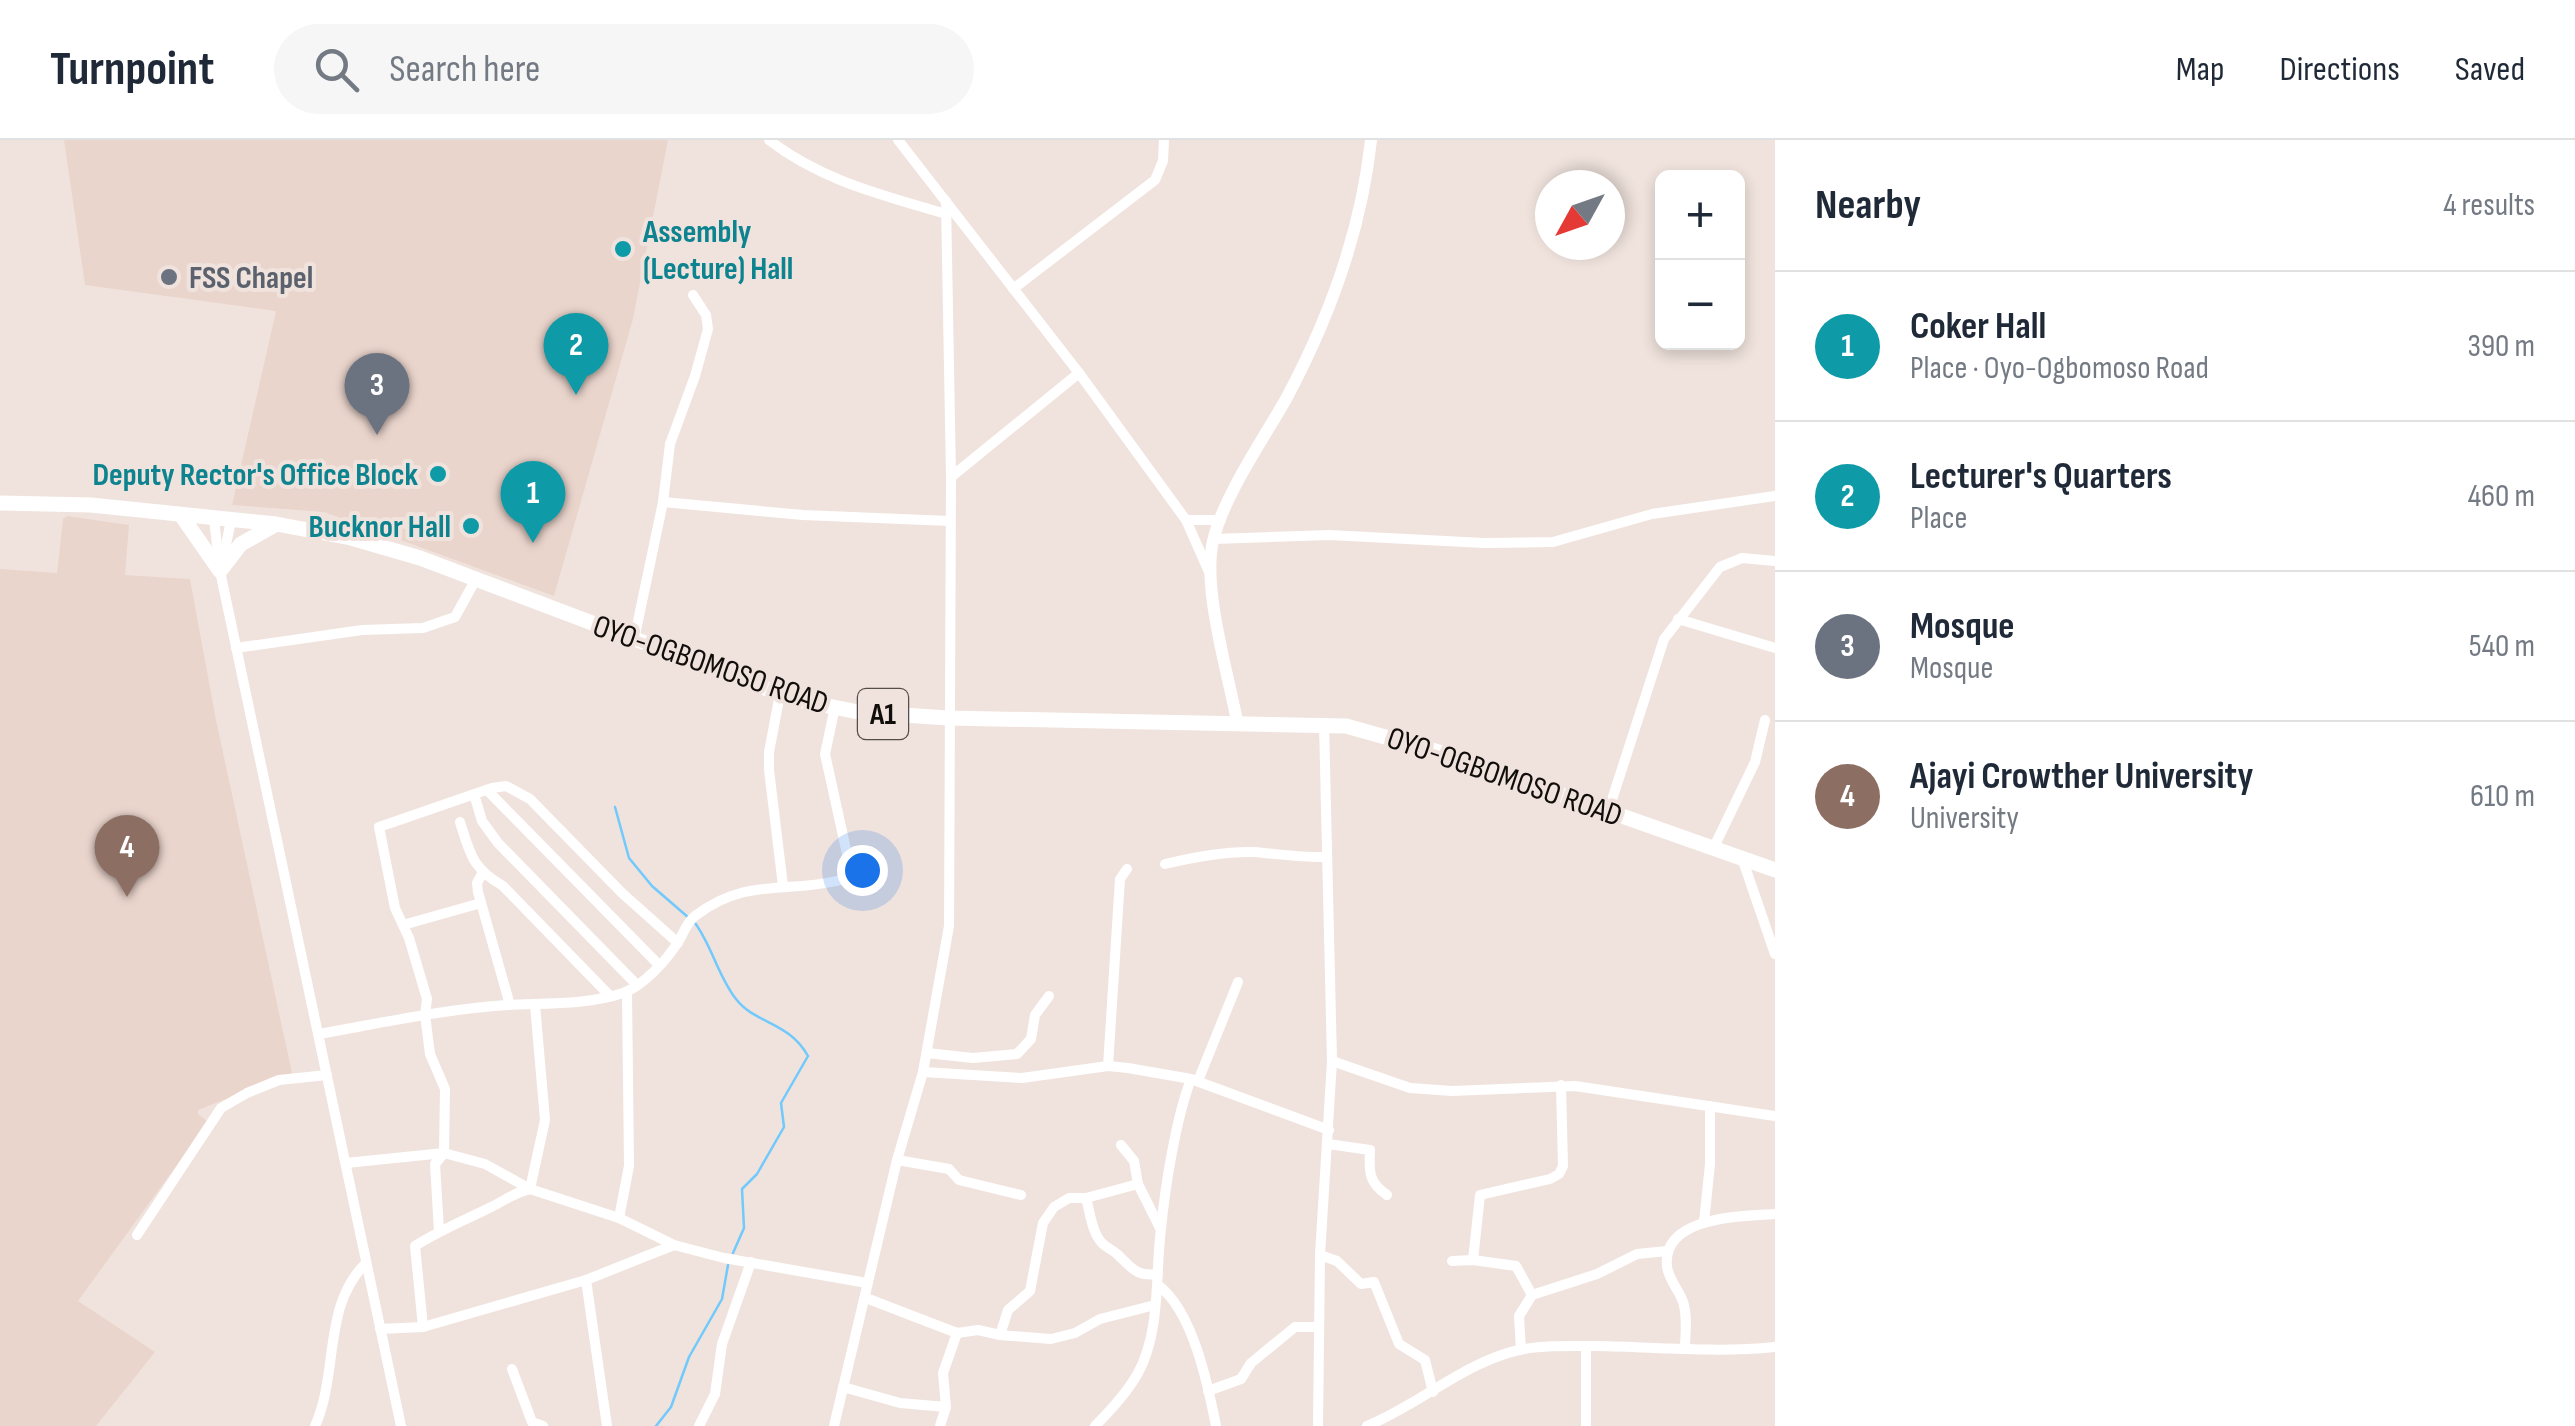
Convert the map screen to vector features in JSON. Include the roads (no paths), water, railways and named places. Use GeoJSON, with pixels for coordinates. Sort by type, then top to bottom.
{"type":"FeatureCollection","features":[{"type":"Feature","properties":{"kind":"highway","name":"OYO-OGBOMOSO ROAD"},"geometry":{"type":"LineString","coordinates":[[0,503],[90,504],[276,524],[351,538],[476,580],[780,694],[835,707],[948,718],[1324,723],[1379,733],[1775,868]]}},
{"type":"Feature","properties":{"kind":"highway"},"geometry":{"type":"LineString","coordinates":[[181,516],[220,564],[240,544],[276,524]]}},
{"type":"Feature","properties":{"kind":"main road"},"geometry":{"type":"LineString","coordinates":[[1237,721],[1212,579],[1213,539],[1256,449],[1294,383],[1336,290],[1357,227],[1371,140]]}},
{"type":"Feature","properties":{"kind":"street"},"geometry":{"type":"LineString","coordinates":[[769,140],[794,159],[838,182],[946,208]]}},
{"type":"Feature","properties":{"kind":"street"},"geometry":{"type":"LineString","coordinates":[[898,140],[1186,520],[1212,579]]}},
{"type":"Feature","properties":{"kind":"street"},"geometry":{"type":"LineString","coordinates":[[1013,288],[1155,180],[1163,161],[1164,140]]}},
{"type":"Feature","properties":{"kind":"street"},"geometry":{"type":"LineString","coordinates":[[834,1426],[897,1160],[923,1072],[949,926],[951,477],[946,208]]}},
{"type":"Feature","properties":{"kind":"street"},"geometry":{"type":"LineString","coordinates":[[634,640],[663,502],[670,444],[708,329],[706,315],[693,295]]}},
{"type":"Feature","properties":{"kind":"street"},"geometry":{"type":"LineString","coordinates":[[951,477],[1078,373]]}},
{"type":"Feature","properties":{"kind":"street"},"geometry":{"type":"LineString","coordinates":[[1213,539],[1330,535],[1484,544],[1554,542],[1652,514],[1775,496]]}},
{"type":"Feature","properties":{"kind":"street"},"geometry":{"type":"LineString","coordinates":[[663,502],[803,515],[950,521]]}},
{"type":"Feature","properties":{"kind":"street"},"geometry":{"type":"LineString","coordinates":[[214,519],[236,648],[401,1426]]}},
{"type":"Feature","properties":{"kind":"street"},"geometry":{"type":"LineString","coordinates":[[220,564],[231,520]]}},
{"type":"Feature","properties":{"kind":"street"},"geometry":{"type":"LineString","coordinates":[[1186,520],[1221,520]]}},
{"type":"Feature","properties":{"kind":"street"},"geometry":{"type":"LineString","coordinates":[[1608,812],[1664,639],[1702,587],[1728,562],[1742,558],[1775,561]]}},
{"type":"Feature","properties":{"kind":"street"},"geometry":{"type":"LineString","coordinates":[[236,648],[362,630],[423,628],[454,617],[476,580]]}},
{"type":"Feature","properties":{"kind":"street"},"geometry":{"type":"LineString","coordinates":[[1678,619],[1775,648]]}},
{"type":"Feature","properties":{"kind":"street"},"geometry":{"type":"LineString","coordinates":[[780,694],[769,770],[783,886]]}},
{"type":"Feature","properties":{"kind":"street"},"geometry":{"type":"LineString","coordinates":[[318,1034],[426,1015],[610,996],[632,988],[678,943],[692,919],[722,899],[746,890],[841,880],[849,870],[825,754],[835,707]]}},
{"type":"Feature","properties":{"kind":"street"},"geometry":{"type":"LineString","coordinates":[[1714,847],[1755,762],[1765,720]]}},
{"type":"Feature","properties":{"kind":"street"},"geometry":{"type":"LineString","coordinates":[[1318,1426],[1320,1255],[1332,1061],[1324,723]]}},
{"type":"Feature","properties":{"kind":"street"},"geometry":{"type":"LineString","coordinates":[[439,1230],[435,1164],[444,1153],[445,1089],[430,1054],[427,999],[395,908],[379,826],[506,786],[530,799],[678,943]]}},
{"type":"Feature","properties":{"kind":"street"},"geometry":{"type":"LineString","coordinates":[[487,790],[658,965]]}},
{"type":"Feature","properties":{"kind":"street"},"geometry":{"type":"LineString","coordinates":[[474,794],[488,832],[632,988],[629,1166],[619,1218]]}},
{"type":"Feature","properties":{"kind":"street"},"geometry":{"type":"LineString","coordinates":[[460,822],[473,862],[482,874],[503,886],[610,996]]}},
{"type":"Feature","properties":{"kind":"street"},"geometry":{"type":"LineString","coordinates":[[1165,864],[1211,854],[1327,856]]}},
{"type":"Feature","properties":{"kind":"street"},"geometry":{"type":"LineString","coordinates":[[1742,858],[1775,954]]}},
{"type":"Feature","properties":{"kind":"street"},"geometry":{"type":"LineString","coordinates":[[1108,1066],[1120,879],[1127,869]]}},
{"type":"Feature","properties":{"kind":"street"},"geometry":{"type":"LineString","coordinates":[[482,874],[477,883],[480,903],[510,1005]]}},
{"type":"Feature","properties":{"kind":"street"},"geometry":{"type":"LineString","coordinates":[[402,925],[480,903]]}},
{"type":"Feature","properties":{"kind":"street"},"geometry":{"type":"LineString","coordinates":[[1094,1426],[1119,1402],[1144,1360],[1158,1280],[1160,1229],[1182,1107],[1238,982]]}},
{"type":"Feature","properties":{"kind":"street"},"geometry":{"type":"LineString","coordinates":[[927,1053],[973,1058],[1016,1054],[1032,1039],[1035,1015],[1049,996]]}},
{"type":"Feature","properties":{"kind":"street"},"geometry":{"type":"LineString","coordinates":[[530,1189],[545,1120],[535,1005]]}},
{"type":"Feature","properties":{"kind":"street"},"geometry":{"type":"LineString","coordinates":[[1332,1061],[1410,1088],[1452,1091],[1561,1085],[1775,1116]]}},
{"type":"Feature","properties":{"kind":"street"},"geometry":{"type":"LineString","coordinates":[[923,1072],[1022,1078],[1108,1066],[1194,1080],[1329,1130]]}},
{"type":"Feature","properties":{"kind":"street"},"geometry":{"type":"LineString","coordinates":[[136,1235],[222,1108],[247,1092],[279,1080],[327,1075]]}},
{"type":"Feature","properties":{"kind":"street"},"geometry":{"type":"LineString","coordinates":[[1472,1260],[1480,1195],[1559,1174],[1561,1085]]}},
{"type":"Feature","properties":{"kind":"street"},"geometry":{"type":"LineString","coordinates":[[1704,1222],[1710,1106]]}},
{"type":"Feature","properties":{"kind":"street"},"geometry":{"type":"LineString","coordinates":[[1328,1144],[1370,1150],[1369,1175],[1375,1187],[1387,1195]]}},
{"type":"Feature","properties":{"kind":"street"},"geometry":{"type":"LineString","coordinates":[[1121,1145],[1134,1160],[1138,1184],[1160,1229]]}},
{"type":"Feature","properties":{"kind":"street"},"geometry":{"type":"LineString","coordinates":[[346,1163],[444,1153],[485,1164],[530,1189],[619,1218],[674,1244],[724,1258],[867,1283]]}},
{"type":"Feature","properties":{"kind":"street"},"geometry":{"type":"LineString","coordinates":[[897,1160],[949,1169],[959,1180],[1022,1194]]}},
{"type":"Feature","properties":{"kind":"street"},"geometry":{"type":"LineString","coordinates":[[1000,1335],[1008,1310],[1030,1291],[1046,1217],[1063,1200],[1138,1184]]}},
{"type":"Feature","properties":{"kind":"street"},"geometry":{"type":"LineString","coordinates":[[423,1327],[420,1274],[414,1248],[439,1230],[495,1206],[513,1192],[530,1189]]}},
{"type":"Feature","properties":{"kind":"street"},"geometry":{"type":"LineString","coordinates":[[1086,1198],[1095,1231],[1105,1246],[1114,1250],[1129,1268],[1158,1280],[1170,1296],[1191,1334],[1216,1426]]}},
{"type":"Feature","properties":{"kind":"street"},"geometry":{"type":"LineString","coordinates":[[1685,1350],[1685,1306],[1667,1268],[1667,1251],[1676,1239],[1704,1222],[1775,1214]]}},
{"type":"Feature","properties":{"kind":"street"},"geometry":{"type":"LineString","coordinates":[[380,1329],[423,1327],[586,1280],[674,1244]]}},
{"type":"Feature","properties":{"kind":"street"},"geometry":{"type":"LineString","coordinates":[[1522,1350],[1519,1316],[1532,1295],[1597,1274],[1637,1254],[1667,1251]]}},
{"type":"Feature","properties":{"kind":"street"},"geometry":{"type":"LineString","coordinates":[[1320,1255],[1337,1261],[1361,1284],[1374,1282],[1399,1344],[1425,1360],[1433,1392]]}},
{"type":"Feature","properties":{"kind":"street"},"geometry":{"type":"LineString","coordinates":[[1452,1261],[1472,1260],[1518,1268],[1532,1295]]}},
{"type":"Feature","properties":{"kind":"street"},"geometry":{"type":"LineString","coordinates":[[699,1426],[715,1394],[722,1344],[751,1262]]}},
{"type":"Feature","properties":{"kind":"street"},"geometry":{"type":"LineString","coordinates":[[314,1426],[339,1307],[351,1279],[366,1263]]}},
{"type":"Feature","properties":{"kind":"street"},"geometry":{"type":"LineString","coordinates":[[586,1280],[608,1426]]}},
{"type":"Feature","properties":{"kind":"street"},"geometry":{"type":"LineString","coordinates":[[866,1298],[957,1333],[978,1330],[1051,1339],[1100,1319],[1154,1305]]}},
{"type":"Feature","properties":{"kind":"street"},"geometry":{"type":"LineString","coordinates":[[1208,1391],[1241,1379],[1251,1363],[1294,1327],[1318,1327]]}},
{"type":"Feature","properties":{"kind":"street"},"geometry":{"type":"LineString","coordinates":[[940,1426],[946,1406],[942,1373],[957,1333]]}},
{"type":"Feature","properties":{"kind":"street"},"geometry":{"type":"LineString","coordinates":[[1586,1346],[1586,1426]]}},
{"type":"Feature","properties":{"kind":"street"},"geometry":{"type":"LineString","coordinates":[[1368,1426],[1491,1358],[1522,1350],[1586,1346],[1685,1350],[1775,1347]]}},
{"type":"Feature","properties":{"kind":"street"},"geometry":{"type":"LineString","coordinates":[[512,1369],[532,1422],[543,1426]]}},
{"type":"Feature","properties":{"kind":"street"},"geometry":{"type":"LineString","coordinates":[[843,1387],[900,1403],[946,1406]]}},
{"type":"Feature","properties":{"kind":"waterway"},"geometry":{"type":"LineString","coordinates":[[615,807],[629,858],[652,886],[689,918]]}},
{"type":"Feature","properties":{"kind":"waterway"},"geometry":{"type":"LineString","coordinates":[[695,923],[736,999],[752,1014],[791,1036],[808,1056],[781,1103],[784,1127],[757,1174],[742,1189],[744,1228],[733,1253]]}},
{"type":"Feature","properties":{"kind":"waterway"},"geometry":{"type":"LineString","coordinates":[[656,1426],[671,1407],[689,1357],[722,1299],[728,1265]]}},
{"type":"Feature","properties":{"kind":"place","name":"Assembly (Lecture) Hall"},"geometry":{"type":"Point","coordinates":[623,249]}},
{"type":"Feature","properties":{"kind":"place","name":"FSS Chapel"},"geometry":{"type":"Point","coordinates":[169,277]}},
{"type":"Feature","properties":{"kind":"place","name":"Lecturer's Quarters"},"geometry":{"type":"Point","coordinates":[576,395]}},
{"type":"Feature","properties":{"kind":"place","name":"Mosque"},"geometry":{"type":"Point","coordinates":[377,435]}},
{"type":"Feature","properties":{"kind":"place","name":"Deputy Rector's Office Block"},"geometry":{"type":"Point","coordinates":[438,474]}},
{"type":"Feature","properties":{"kind":"place","name":"Bucknor Hall"},"geometry":{"type":"Point","coordinates":[471,526]}},
{"type":"Feature","properties":{"kind":"place","name":"Coker Hall"},"geometry":{"type":"Point","coordinates":[533,543]}},
{"type":"Feature","properties":{"kind":"place","name":"Ajayi Crowther University"},"geometry":{"type":"Point","coordinates":[127,897]}}]}
